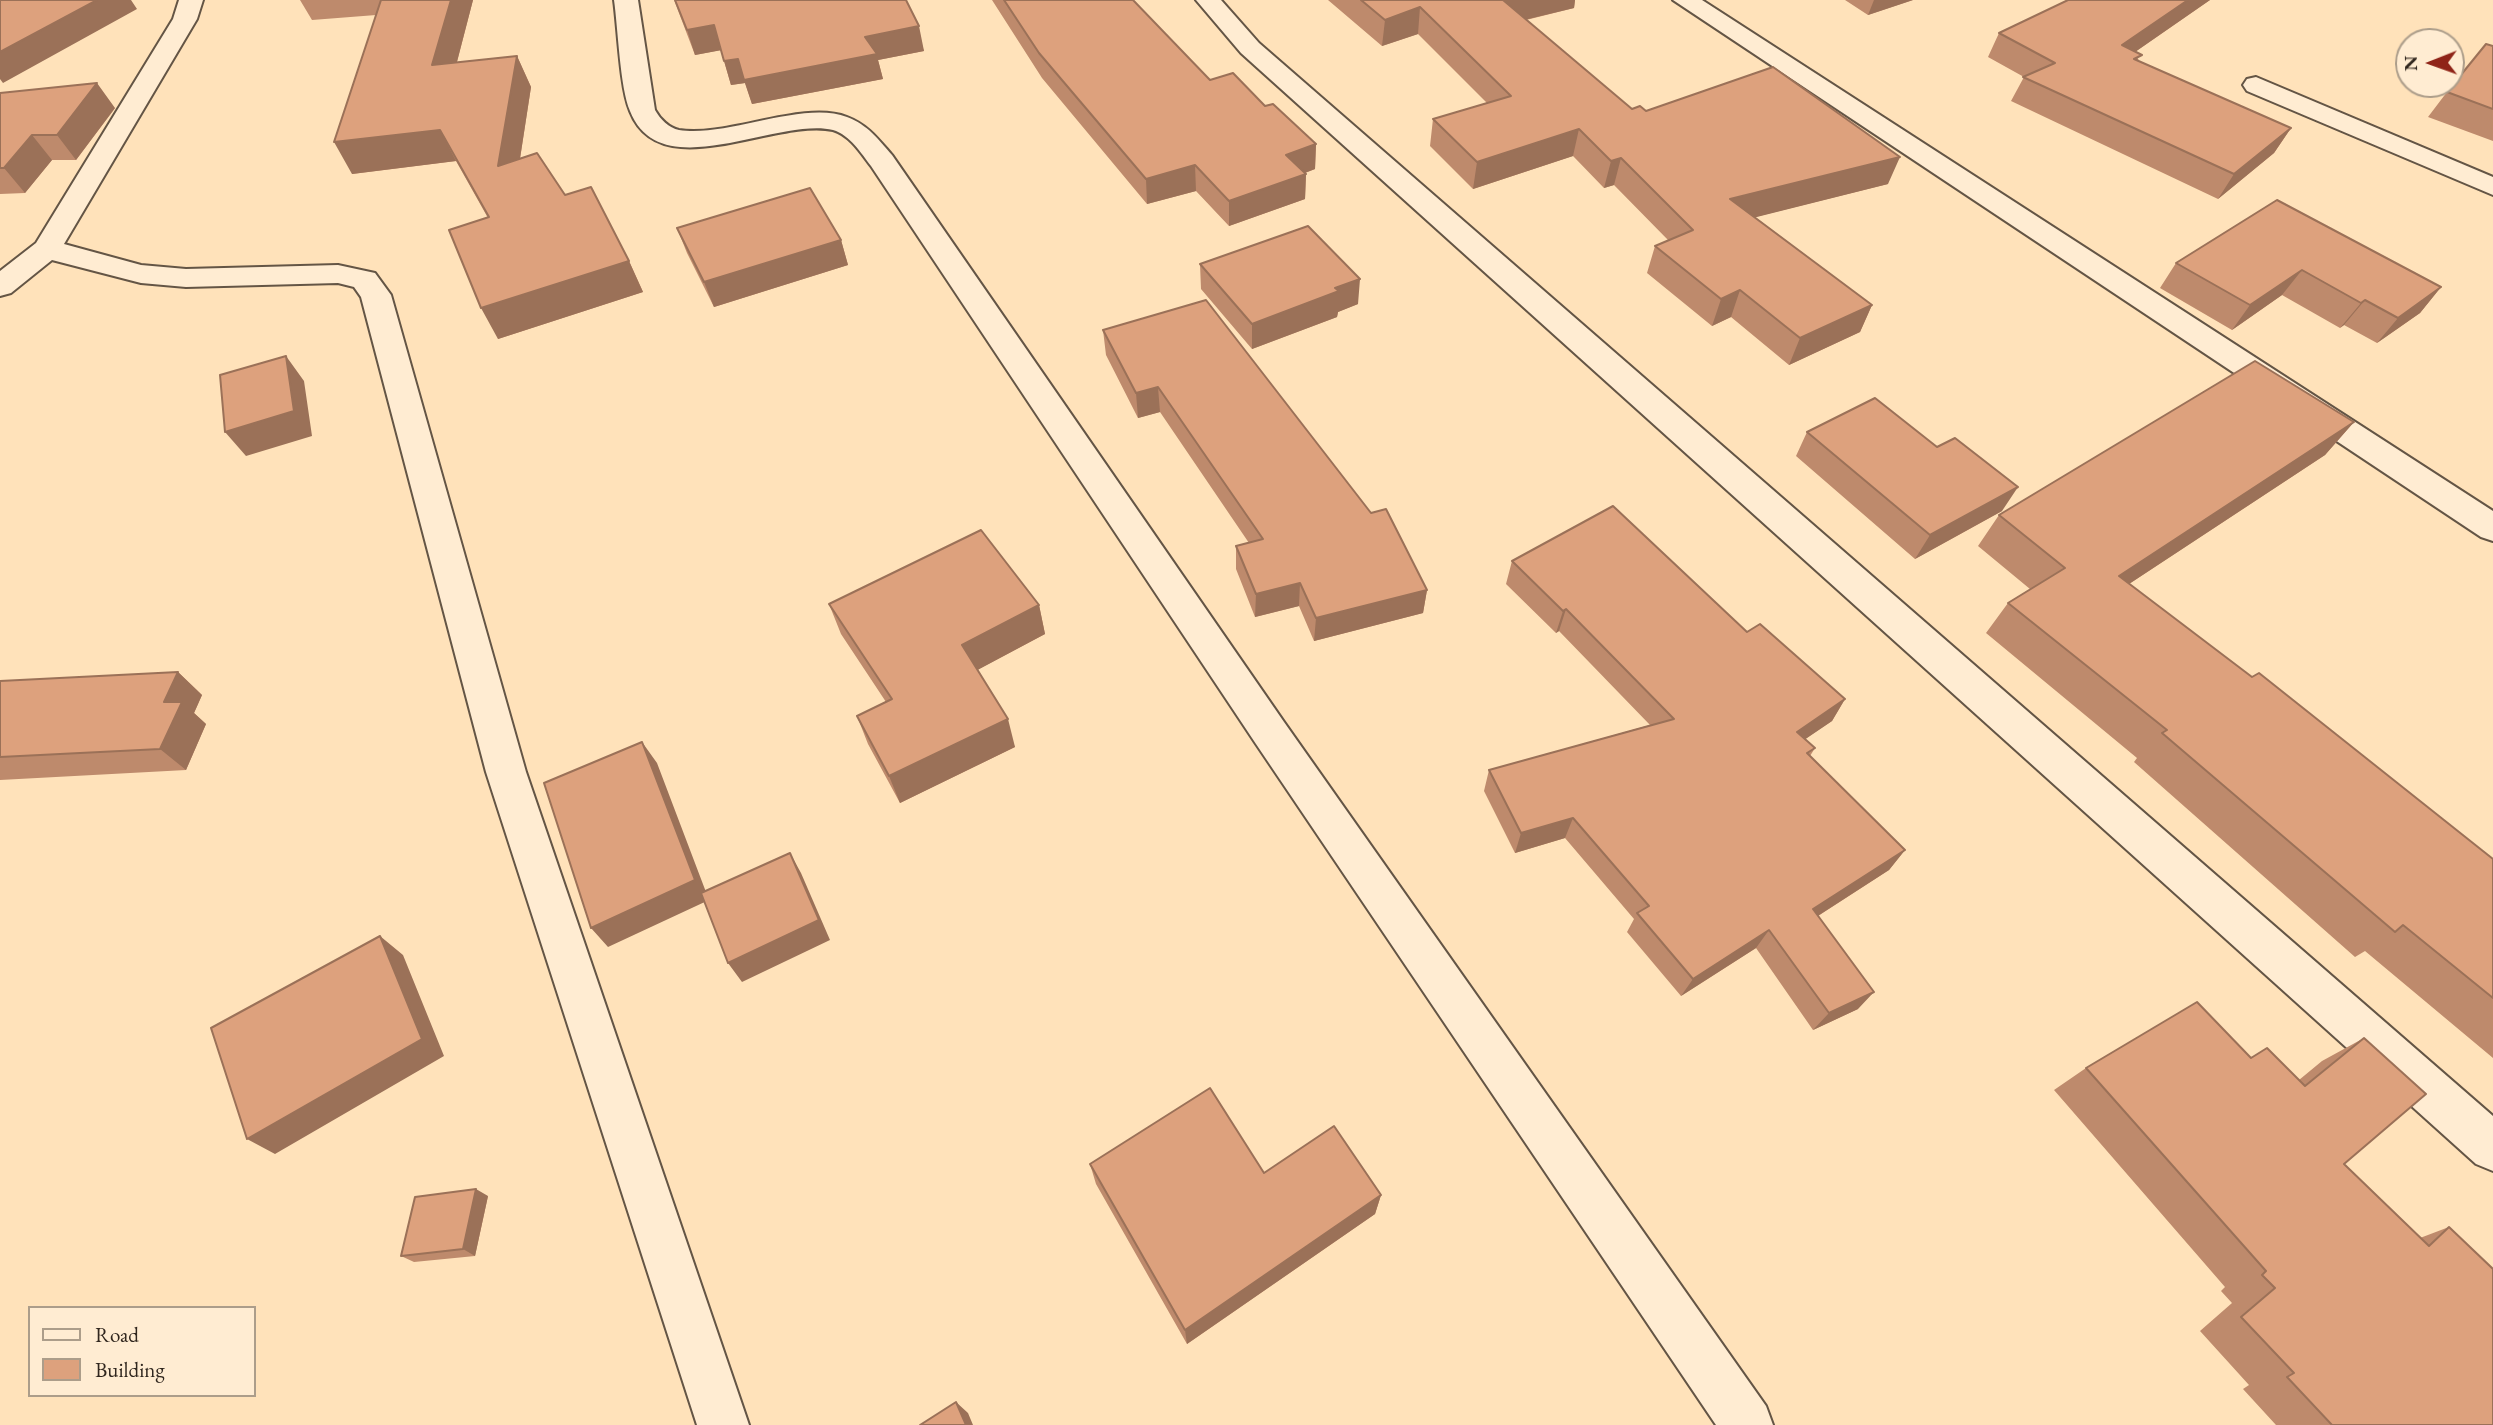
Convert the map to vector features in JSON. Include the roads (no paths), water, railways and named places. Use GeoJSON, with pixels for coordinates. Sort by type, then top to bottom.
{"type":"FeatureCollection","features":[{"type":"Feature","properties":{"kind":"street"},"geometry":{"type":"LineString","coordinates":[[0,286],[47,249],[185,19],[191,0]]}},
{"type":"Feature","properties":{"kind":"street"},"geometry":{"type":"LineString","coordinates":[[626,0],[642,110],[650,124],[670,138],[699,139],[797,123],[837,122],[859,133],[882,161],[1270,733],[1747,1425]]}},
{"type":"Feature","properties":{"kind":"street"},"geometry":{"type":"LineString","coordinates":[[1208,0],[1260,57],[2493,1147]]}},
{"type":"Feature","properties":{"kind":"street"},"geometry":{"type":"LineString","coordinates":[[1685,0],[2493,528]]}},
{"type":"Feature","properties":{"kind":"street"},"geometry":{"type":"LineString","coordinates":[[2256,85],[2493,187]]}},
{"type":"Feature","properties":{"kind":"street"},"geometry":{"type":"LineString","coordinates":[[47,249],[141,274],[186,278],[338,274],[364,280],[376,295],[506,772],[723,1425]]}}]}
